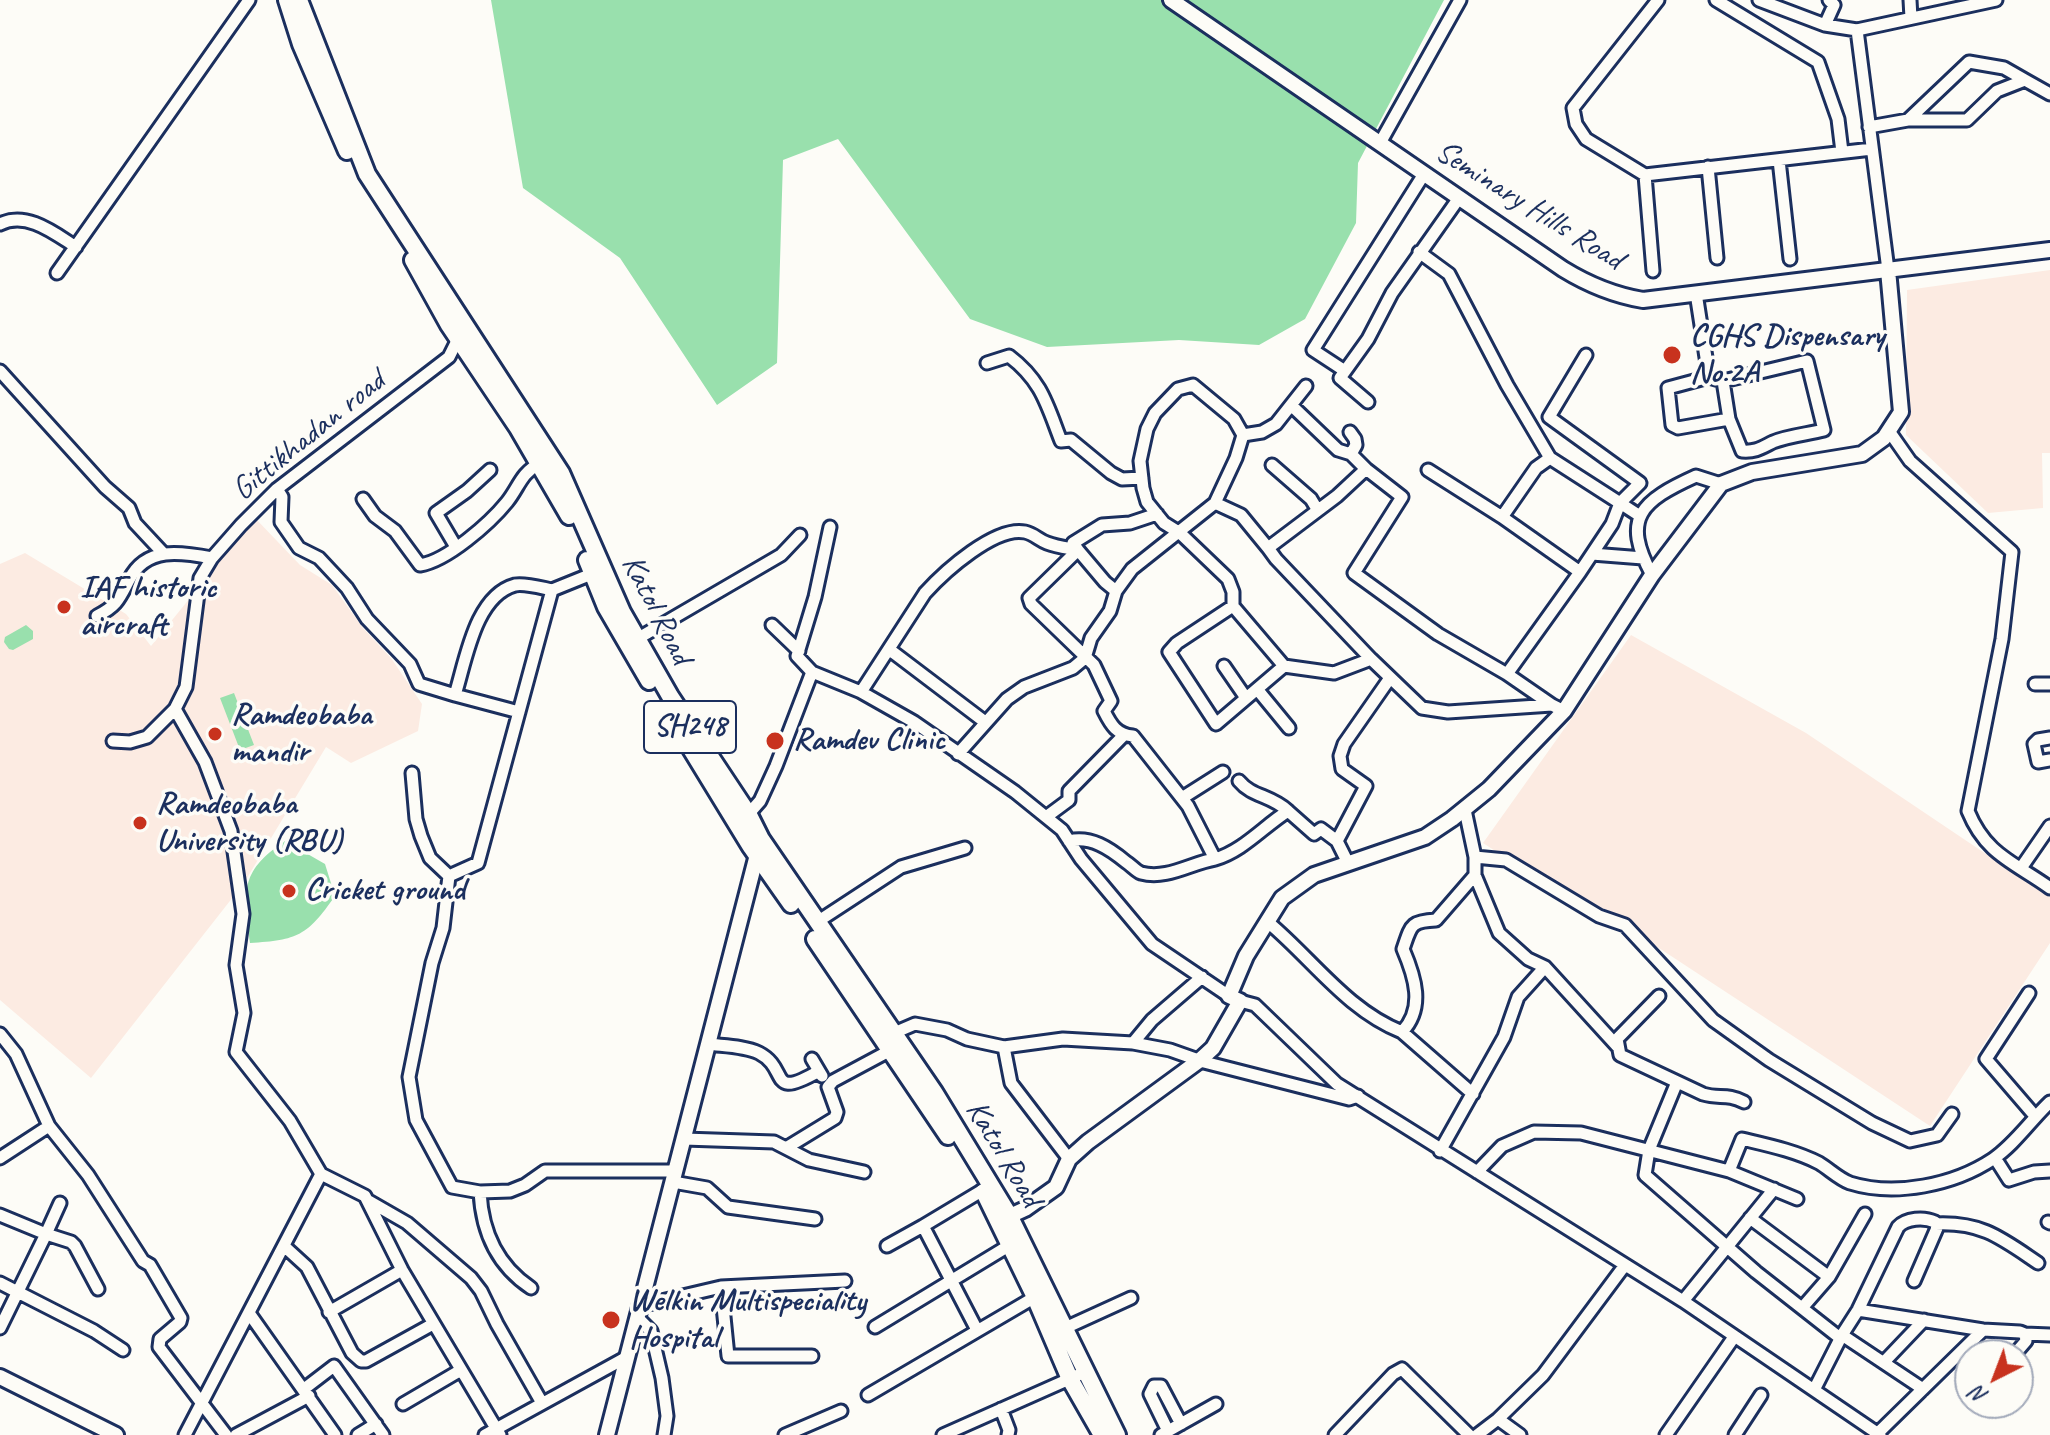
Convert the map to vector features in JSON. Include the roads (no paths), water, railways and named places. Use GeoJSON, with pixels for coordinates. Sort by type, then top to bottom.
{"type":"FeatureCollection","features":[{"type":"Feature","properties":{"kind":"main road","name":"Katol Road"},"geometry":{"type":"LineString","coordinates":[[287,0],[301,44],[356,172],[409,254],[449,325],[464,333],[561,473],[598,571],[606,607],[629,648],[744,820]]}},
{"type":"Feature","properties":{"kind":"main road","name":"Katol Road"},"geometry":{"type":"LineString","coordinates":[[299,0],[367,174],[464,333],[759,847],[1004,1219],[1010,1245],[1077,1376],[1102,1435]]}},
{"type":"Feature","properties":{"kind":"main road","name":"Katol Road"},"geometry":{"type":"LineString","coordinates":[[759,847],[817,922],[889,1042],[934,1092],[1063,1329],[1077,1376],[1117,1435]]}},
{"type":"Feature","properties":{"kind":"street"},"geometry":{"type":"LineString","coordinates":[[57,273],[249,0]]}},
{"type":"Feature","properties":{"kind":"street","name":"Seminary Hills Road"},"geometry":{"type":"LineString","coordinates":[[1171,0],[1589,285],[1619,296],[1643,300],[2050,250]]}},
{"type":"Feature","properties":{"kind":"street"},"geometry":{"type":"LineString","coordinates":[[1380,143],[1460,0]]}},
{"type":"Feature","properties":{"kind":"street"},"geometry":{"type":"LineString","coordinates":[[1716,0],[1818,62],[1838,119],[1842,152]]}},
{"type":"Feature","properties":{"kind":"street"},"geometry":{"type":"LineString","coordinates":[[1759,0],[1825,25],[1857,30],[1911,18],[1943,6],[1996,0]]}},
{"type":"Feature","properties":{"kind":"street"},"geometry":{"type":"LineString","coordinates":[[1825,25],[1834,5],[1829,0]]}},
{"type":"Feature","properties":{"kind":"street"},"geometry":{"type":"LineString","coordinates":[[1910,0],[1911,18]]}},
{"type":"Feature","properties":{"kind":"street"},"geometry":{"type":"LineString","coordinates":[[1651,2],[1573,108],[1576,124],[1586,139],[1645,175],[1872,149]]}},
{"type":"Feature","properties":{"kind":"street"},"geometry":{"type":"LineString","coordinates":[[1004,1219],[1056,1187],[1069,1159],[1213,1048],[1235,998],[1246,956],[1282,898],[1314,875],[1425,837],[1489,789],[1558,708],[1721,484],[1752,472],[1862,454],[1884,438],[1901,412],[1888,270],[1857,30]]}},
{"type":"Feature","properties":{"kind":"street"},"geometry":{"type":"LineString","coordinates":[[1908,120],[1969,62],[2004,68],[2050,94]]}},
{"type":"Feature","properties":{"kind":"street"},"geometry":{"type":"LineString","coordinates":[[1996,67],[1997,91]]}},
{"type":"Feature","properties":{"kind":"street"},"geometry":{"type":"LineString","coordinates":[[1869,127],[1908,120],[1967,120],[1997,91],[2025,80]]}},
{"type":"Feature","properties":{"kind":"street"},"geometry":{"type":"LineString","coordinates":[[1779,160],[1790,259]]}},
{"type":"Feature","properties":{"kind":"street"},"geometry":{"type":"LineString","coordinates":[[1708,167],[1717,258]]}},
{"type":"Feature","properties":{"kind":"street"},"geometry":{"type":"LineString","coordinates":[[1345,371],[1313,350],[1424,174]]}},
{"type":"Feature","properties":{"kind":"street"},"geometry":{"type":"LineString","coordinates":[[1645,175],[1653,271]]}},
{"type":"Feature","properties":{"kind":"street"},"geometry":{"type":"LineString","coordinates":[[1368,402],[1340,378],[1368,339],[1392,293],[1419,252],[1459,198]]}},
{"type":"Feature","properties":{"kind":"street"},"geometry":{"type":"LineString","coordinates":[[0,224],[7,221],[37,222],[76,247]]}},
{"type":"Feature","properties":{"kind":"street"},"geometry":{"type":"LineString","coordinates":[[1419,252],[1449,274],[1507,385],[1550,458],[1640,516]]}},
{"type":"Feature","properties":{"kind":"street"},"geometry":{"type":"LineString","coordinates":[[1696,293],[1709,377]]}},
{"type":"Feature","properties":{"kind":"street","name":"Gittikhadan road"},"geometry":{"type":"LineString","coordinates":[[113,741],[130,742],[147,737],[175,709],[186,687],[200,578],[212,558],[277,489],[449,357],[464,333]]}},
{"type":"Feature","properties":{"kind":"street"},"geometry":{"type":"LineString","coordinates":[[1507,674],[1612,524],[1620,503],[1640,483],[1549,417],[1586,355]]}},
{"type":"Feature","properties":{"kind":"street"},"geometry":{"type":"LineString","coordinates":[[987,363],[1009,356],[1023,366],[1049,404],[1061,441],[1071,440],[1122,479],[1142,478]]}},
{"type":"Feature","properties":{"kind":"street"},"geometry":{"type":"LineString","coordinates":[[1723,381],[1729,419],[1742,451],[1749,452],[1768,447],[1773,442],[1824,430],[1807,361],[1723,381],[1709,377],[1668,388],[1672,425],[1678,428],[1729,419]]}},
{"type":"Feature","properties":{"kind":"street"},"geometry":{"type":"LineString","coordinates":[[0,371],[105,487],[129,508],[135,523],[163,553]]}},
{"type":"Feature","properties":{"kind":"street"},"geometry":{"type":"LineString","coordinates":[[958,754],[1007,699],[1024,687],[1073,668],[1085,658],[1091,638],[1110,611],[1116,591],[1132,569],[1180,533],[1215,503],[1243,435],[1234,419],[1193,385],[1178,389],[1155,413],[1147,429],[1140,461],[1147,502],[1171,529],[1180,533],[1228,579],[1233,592],[1233,606],[1284,666],[1334,673],[1371,659]]}},
{"type":"Feature","properties":{"kind":"street"},"geometry":{"type":"LineString","coordinates":[[1243,435],[1262,432],[1276,424],[1306,386]]}},
{"type":"Feature","properties":{"kind":"street"},"geometry":{"type":"LineString","coordinates":[[1291,405],[1338,450],[1351,454],[1402,497],[1354,573],[1438,634],[1558,708]]}},
{"type":"Feature","properties":{"kind":"street"},"geometry":{"type":"LineString","coordinates":[[1889,431],[1910,461],[2012,552],[2002,639],[1968,811],[1977,833],[1994,851],[2050,888]]}},
{"type":"Feature","properties":{"kind":"street"},"geometry":{"type":"LineString","coordinates":[[1350,432],[1356,445],[1351,454]]}},
{"type":"Feature","properties":{"kind":"street"},"geometry":{"type":"LineString","coordinates":[[1502,517],[1536,468],[1550,458]]}},
{"type":"Feature","properties":{"kind":"street"},"geometry":{"type":"LineString","coordinates":[[363,499],[375,516],[395,531],[420,565],[431,563],[477,532],[508,501],[526,471],[539,464]]}},
{"type":"Feature","properties":{"kind":"street"},"geometry":{"type":"LineString","coordinates":[[1272,465],[1311,499],[1317,509]]}},
{"type":"Feature","properties":{"kind":"street"},"geometry":{"type":"LineString","coordinates":[[1268,548],[1337,496],[1366,469]]}},
{"type":"Feature","properties":{"kind":"street"},"geometry":{"type":"LineString","coordinates":[[456,547],[436,513],[490,470]]}},
{"type":"Feature","properties":{"kind":"street"},"geometry":{"type":"LineString","coordinates":[[1428,470],[1580,572]]}},
{"type":"Feature","properties":{"kind":"street"},"geometry":{"type":"LineString","coordinates":[[1652,575],[1643,558],[1636,530],[1640,516],[1653,499],[1696,476],[1721,484]]}},
{"type":"Feature","properties":{"kind":"street"},"geometry":{"type":"LineString","coordinates":[[277,489],[282,497],[281,522],[299,548],[319,558],[347,588],[367,619],[410,664],[419,684],[519,712]]}},
{"type":"Feature","properties":{"kind":"street"},"geometry":{"type":"LineString","coordinates":[[1215,503],[1241,515],[1276,559],[1422,708],[1448,712],[1558,708]]}},
{"type":"Feature","properties":{"kind":"street"},"geometry":{"type":"LineString","coordinates":[[1116,591],[1073,543],[1102,525],[1130,523],[1157,514]]}},
{"type":"Feature","properties":{"kind":"street"},"geometry":{"type":"LineString","coordinates":[[830,527],[815,597],[797,656],[804,667],[861,692],[914,722],[1015,792],[1069,841],[1152,944],[1235,998],[1255,1005],[1337,1084],[1683,1301],[1879,1434],[1983,1330]]}},
{"type":"Feature","properties":{"kind":"street"},"geometry":{"type":"LineString","coordinates":[[861,692],[935,581],[990,539],[1021,531],[1036,535],[1045,543],[1078,550]]}},
{"type":"Feature","properties":{"kind":"street"},"geometry":{"type":"LineString","coordinates":[[637,639],[781,555],[800,535]]}},
{"type":"Feature","properties":{"kind":"street"},"geometry":{"type":"LineString","coordinates":[[1078,550],[1029,598],[1031,604],[1094,665],[1111,701],[1104,711],[1109,722],[1123,736],[1133,736],[1146,749],[1182,798],[1215,859]]}},
{"type":"Feature","properties":{"kind":"street"},"geometry":{"type":"LineString","coordinates":[[97,616],[118,601],[138,564],[149,557],[163,553],[212,558]]}},
{"type":"Feature","properties":{"kind":"street"},"geometry":{"type":"LineString","coordinates":[[1592,554],[1643,558]]}},
{"type":"Feature","properties":{"kind":"street"},"geometry":{"type":"LineString","coordinates":[[455,695],[483,608],[497,595],[517,585],[552,590],[598,571]]}},
{"type":"Feature","properties":{"kind":"street"},"geometry":{"type":"LineString","coordinates":[[449,876],[478,863],[552,590]]}},
{"type":"Feature","properties":{"kind":"street"},"geometry":{"type":"LineString","coordinates":[[1233,606],[1177,643],[1169,652],[1216,724],[1284,666]]}},
{"type":"Feature","properties":{"kind":"street"},"geometry":{"type":"LineString","coordinates":[[772,625],[799,651]]}},
{"type":"Feature","properties":{"kind":"street"},"geometry":{"type":"LineString","coordinates":[[890,650],[985,722]]}},
{"type":"Feature","properties":{"kind":"street"},"geometry":{"type":"LineString","coordinates":[[1224,666],[1246,698]]}},
{"type":"Feature","properties":{"kind":"street"},"geometry":{"type":"LineString","coordinates":[[744,820],[760,801],[812,672]]}},
{"type":"Feature","properties":{"kind":"street"},"geometry":{"type":"LineString","coordinates":[[1337,841],[1366,786],[1342,769],[1340,756],[1364,712],[1390,678]]}},
{"type":"Feature","properties":{"kind":"street"},"geometry":{"type":"LineString","coordinates":[[2035,684],[2050,684]]}},
{"type":"Feature","properties":{"kind":"street"},"geometry":{"type":"LineString","coordinates":[[1257,689],[1289,728]]}},
{"type":"Feature","properties":{"kind":"street"},"geometry":{"type":"LineString","coordinates":[[175,709],[205,762],[231,831],[243,914],[236,965],[244,1013],[236,1052],[290,1121],[321,1174],[365,1196],[402,1270],[498,1431]]}},
{"type":"Feature","properties":{"kind":"street"},"geometry":{"type":"LineString","coordinates":[[1046,817],[1069,800],[1069,791],[1123,736]]}},
{"type":"Feature","properties":{"kind":"street"},"geometry":{"type":"LineString","coordinates":[[2050,738],[2034,744],[2038,762],[2050,760]]}},
{"type":"Feature","properties":{"kind":"street"},"geometry":{"type":"LineString","coordinates":[[1182,798],[1223,772]]}},
{"type":"Feature","properties":{"kind":"street"},"geometry":{"type":"LineString","coordinates":[[412,773],[416,819],[421,836],[430,858],[449,876]]}},
{"type":"Feature","properties":{"kind":"street"},"geometry":{"type":"LineString","coordinates":[[1239,781],[1253,793],[1277,800],[1314,834],[1321,829],[1337,841],[1348,863]]}},
{"type":"Feature","properties":{"kind":"street"},"geometry":{"type":"LineString","coordinates":[[1465,810],[1475,857],[1475,875],[1499,933],[1528,959],[1545,967],[1617,1046]]}},
{"type":"Feature","properties":{"kind":"street"},"geometry":{"type":"LineString","coordinates":[[1069,841],[1084,837],[1140,872],[1169,873],[1229,855],[1288,811]]}},
{"type":"Feature","properties":{"kind":"street"},"geometry":{"type":"LineString","coordinates":[[2021,868],[2050,826]]}},
{"type":"Feature","properties":{"kind":"street"},"geometry":{"type":"LineString","coordinates":[[607,1435],[759,847]]}},
{"type":"Feature","properties":{"kind":"street"},"geometry":{"type":"LineString","coordinates":[[817,922],[901,867],[965,848]]}},
{"type":"Feature","properties":{"kind":"street"},"geometry":{"type":"LineString","coordinates":[[1475,857],[1506,860],[1593,913],[1629,928],[1713,1020],[1769,1060],[1872,1123],[1910,1141],[1937,1135],[1952,1114]]}},
{"type":"Feature","properties":{"kind":"street"},"geometry":{"type":"LineString","coordinates":[[1402,1032],[1411,1023],[1417,1008],[1412,970],[1403,949],[1411,926],[1419,920],[1436,920],[1475,875]]}},
{"type":"Feature","properties":{"kind":"street"},"geometry":{"type":"LineString","coordinates":[[449,876],[443,928],[429,977],[409,1077],[416,1120],[452,1187],[480,1192],[510,1191],[545,1171],[674,1177],[707,1188],[728,1207],[815,1219]]}},
{"type":"Feature","properties":{"kind":"street"},"geometry":{"type":"LineString","coordinates":[[1269,923],[1364,1013],[1402,1032],[1473,1094]]}},
{"type":"Feature","properties":{"kind":"street"},"geometry":{"type":"LineString","coordinates":[[1440,1151],[1504,1037],[1518,997],[1545,967]]}},
{"type":"Feature","properties":{"kind":"street"},"geometry":{"type":"LineString","coordinates":[[1133,1043],[1152,1020],[1202,977]]}},
{"type":"Feature","properties":{"kind":"street"},"geometry":{"type":"LineString","coordinates":[[2029,993],[1986,1059],[2035,1116]]}},
{"type":"Feature","properties":{"kind":"street"},"geometry":{"type":"LineString","coordinates":[[1659,996],[1617,1039],[1620,1055],[1707,1095],[1727,1095],[1744,1102]]}},
{"type":"Feature","properties":{"kind":"street"},"geometry":{"type":"LineString","coordinates":[[828,1087],[915,1024],[1004,1047],[1063,1039],[1133,1043],[1170,1050],[1349,1099],[1358,1096]]}},
{"type":"Feature","properties":{"kind":"street"},"geometry":{"type":"LineString","coordinates":[[0,1034],[16,1054],[49,1126],[88,1175],[143,1261],[150,1265],[181,1318],[160,1339],[159,1347],[226,1435]]}},
{"type":"Feature","properties":{"kind":"street"},"geometry":{"type":"LineString","coordinates":[[708,1044],[757,1052],[768,1059],[777,1075],[787,1084],[796,1085],[819,1071]]}},
{"type":"Feature","properties":{"kind":"street"},"geometry":{"type":"LineString","coordinates":[[1004,1047],[1011,1083],[1069,1159]]}},
{"type":"Feature","properties":{"kind":"street"},"geometry":{"type":"LineString","coordinates":[[786,1148],[835,1118],[837,1112],[828,1087],[812,1059]]}},
{"type":"Feature","properties":{"kind":"street"},"geometry":{"type":"LineString","coordinates":[[1677,1082],[1649,1150],[1645,1175],[1726,1247],[1802,1308],[1923,1389]]}},
{"type":"Feature","properties":{"kind":"street"},"geometry":{"type":"LineString","coordinates":[[1729,1171],[1742,1139],[1798,1155],[1818,1163],[1847,1182],[1867,1187],[1899,1188],[1960,1177],[1995,1158],[2050,1102]]}},
{"type":"Feature","properties":{"kind":"street"},"geometry":{"type":"LineString","coordinates":[[0,1158],[49,1126]]}},
{"type":"Feature","properties":{"kind":"street"},"geometry":{"type":"LineString","coordinates":[[1477,1172],[1502,1146],[1534,1132],[1581,1133],[1729,1171],[1797,1199]]}},
{"type":"Feature","properties":{"kind":"street"},"geometry":{"type":"LineString","coordinates":[[684,1139],[774,1142],[809,1160],[864,1172]]}},
{"type":"Feature","properties":{"kind":"street"},"geometry":{"type":"LineString","coordinates":[[1995,1158],[2009,1180],[2050,1171]]}},
{"type":"Feature","properties":{"kind":"street"},"geometry":{"type":"LineString","coordinates":[[185,1435],[321,1174]]}},
{"type":"Feature","properties":{"kind":"street"},"geometry":{"type":"LineString","coordinates":[[1683,1301],[1774,1189]]}},
{"type":"Feature","properties":{"kind":"street"},"geometry":{"type":"LineString","coordinates":[[887,1246],[983,1190]]}},
{"type":"Feature","properties":{"kind":"street"},"geometry":{"type":"LineString","coordinates":[[480,1192],[483,1220],[498,1255],[518,1279],[531,1288]]}},
{"type":"Feature","properties":{"kind":"street"},"geometry":{"type":"LineString","coordinates":[[367,1200],[407,1223],[471,1278],[542,1403]]}},
{"type":"Feature","properties":{"kind":"street"},"geometry":{"type":"LineString","coordinates":[[0,1328],[60,1203]]}},
{"type":"Feature","properties":{"kind":"street"},"geometry":{"type":"LineString","coordinates":[[1802,1308],[1829,1277],[1865,1214]]}},
{"type":"Feature","properties":{"kind":"street"},"geometry":{"type":"LineString","coordinates":[[0,1215],[71,1242],[98,1289]]}},
{"type":"Feature","properties":{"kind":"street"},"geometry":{"type":"LineString","coordinates":[[1750,1218],[1829,1277]]}},
{"type":"Feature","properties":{"kind":"street"},"geometry":{"type":"LineString","coordinates":[[1814,1390],[1858,1310],[1898,1227],[1905,1221],[1929,1220],[1936,1224],[1959,1223],[1986,1229],[2038,1263]]}},
{"type":"Feature","properties":{"kind":"street"},"geometry":{"type":"LineString","coordinates":[[1914,1281],[1936,1224]]}},
{"type":"Feature","properties":{"kind":"street"},"geometry":{"type":"LineString","coordinates":[[923,1226],[977,1330]]}},
{"type":"Feature","properties":{"kind":"street"},"geometry":{"type":"LineString","coordinates":[[875,1327],[1010,1245]]}},
{"type":"Feature","properties":{"kind":"street"},"geometry":{"type":"LineString","coordinates":[[284,1246],[307,1267],[352,1353],[361,1361],[433,1324]]}},
{"type":"Feature","properties":{"kind":"street"},"geometry":{"type":"LineString","coordinates":[[1477,1435],[1543,1375],[1625,1265]]}},
{"type":"Feature","properties":{"kind":"street"},"geometry":{"type":"LineString","coordinates":[[329,1312],[402,1270]]}},
{"type":"Feature","properties":{"kind":"street"},"geometry":{"type":"LineString","coordinates":[[639,1312],[721,1287],[845,1281]]}},
{"type":"Feature","properties":{"kind":"street"},"geometry":{"type":"LineString","coordinates":[[0,1283],[94,1331],[123,1350]]}},
{"type":"Feature","properties":{"kind":"street"},"geometry":{"type":"LineString","coordinates":[[721,1287],[728,1356],[812,1356]]}},
{"type":"Feature","properties":{"kind":"street"},"geometry":{"type":"LineString","coordinates":[[868,1395],[1035,1297]]}},
{"type":"Feature","properties":{"kind":"street"},"geometry":{"type":"LineString","coordinates":[[1063,1329],[1131,1298]]}},
{"type":"Feature","properties":{"kind":"street"},"geometry":{"type":"LineString","coordinates":[[1858,1310],[1983,1330],[2050,1335]]}},
{"type":"Feature","properties":{"kind":"street"},"geometry":{"type":"LineString","coordinates":[[639,1312],[651,1331],[662,1378],[667,1416],[664,1435]]}},
{"type":"Feature","properties":{"kind":"street"},"geometry":{"type":"LineString","coordinates":[[249,1313],[335,1435]]}},
{"type":"Feature","properties":{"kind":"street"},"geometry":{"type":"LineString","coordinates":[[1884,1362],[1924,1320]]}},
{"type":"Feature","properties":{"kind":"street"},"geometry":{"type":"LineString","coordinates":[[2025,1334],[2026,1339]]}},
{"type":"Feature","properties":{"kind":"street"},"geometry":{"type":"LineString","coordinates":[[1666,1435],[1734,1337]]}},
{"type":"Feature","properties":{"kind":"street"},"geometry":{"type":"LineString","coordinates":[[485,1435],[498,1431],[627,1357]]}},
{"type":"Feature","properties":{"kind":"street"},"geometry":{"type":"LineString","coordinates":[[236,1435],[306,1392],[334,1366],[383,1435]]}},
{"type":"Feature","properties":{"kind":"street"},"geometry":{"type":"LineString","coordinates":[[1335,1435],[1393,1374],[1402,1369],[1469,1435]]}},
{"type":"Feature","properties":{"kind":"street"},"geometry":{"type":"LineString","coordinates":[[403,1404],[461,1370]]}},
{"type":"Feature","properties":{"kind":"street"},"geometry":{"type":"LineString","coordinates":[[943,1435],[1077,1376]]}},
{"type":"Feature","properties":{"kind":"street"},"geometry":{"type":"LineString","coordinates":[[0,1377],[116,1435]]}},
{"type":"Feature","properties":{"kind":"street"},"geometry":{"type":"LineString","coordinates":[[0,1386],[98,1435]]}},
{"type":"Feature","properties":{"kind":"street"},"geometry":{"type":"LineString","coordinates":[[1181,1424],[1161,1386],[1154,1386],[1150,1394],[1164,1433],[1181,1424],[1216,1404]]}},
{"type":"Feature","properties":{"kind":"street"},"geometry":{"type":"LineString","coordinates":[[1735,1435],[1761,1395]]}},
{"type":"Feature","properties":{"kind":"street"},"geometry":{"type":"LineString","coordinates":[[1001,1409],[1008,1435]]}},
{"type":"Feature","properties":{"kind":"street"},"geometry":{"type":"LineString","coordinates":[[785,1435],[841,1411]]}},
{"type":"Feature","properties":{"kind":"street"},"geometry":{"type":"LineString","coordinates":[[1498,1419],[1520,1435]]}},
{"type":"Feature","properties":{"kind":"street"},"geometry":{"type":"LineString","coordinates":[[358,1435],[376,1424]]}},
{"type":"Feature","properties":{"kind":"place","name":"CGHS Dispensary No.2A"},"geometry":{"type":"Point","coordinates":[1672,355]}},
{"type":"Feature","properties":{"kind":"place","name":"IAF historic aircraft"},"geometry":{"type":"Point","coordinates":[64,607]}},
{"type":"Feature","properties":{"kind":"place","name":"Ramdeobaba mandir"},"geometry":{"type":"Point","coordinates":[215,734]}},
{"type":"Feature","properties":{"kind":"place","name":"Ramdev Clinic"},"geometry":{"type":"Point","coordinates":[775,741]}},
{"type":"Feature","properties":{"kind":"place","name":"Ramdeobaba University (RBU)"},"geometry":{"type":"Point","coordinates":[140,823]}},
{"type":"Feature","properties":{"kind":"place","name":"Cricket ground"},"geometry":{"type":"Point","coordinates":[289,891]}},
{"type":"Feature","properties":{"kind":"place","name":"Welkin Multispeciality Hospital"},"geometry":{"type":"Point","coordinates":[611,1320]}}]}
